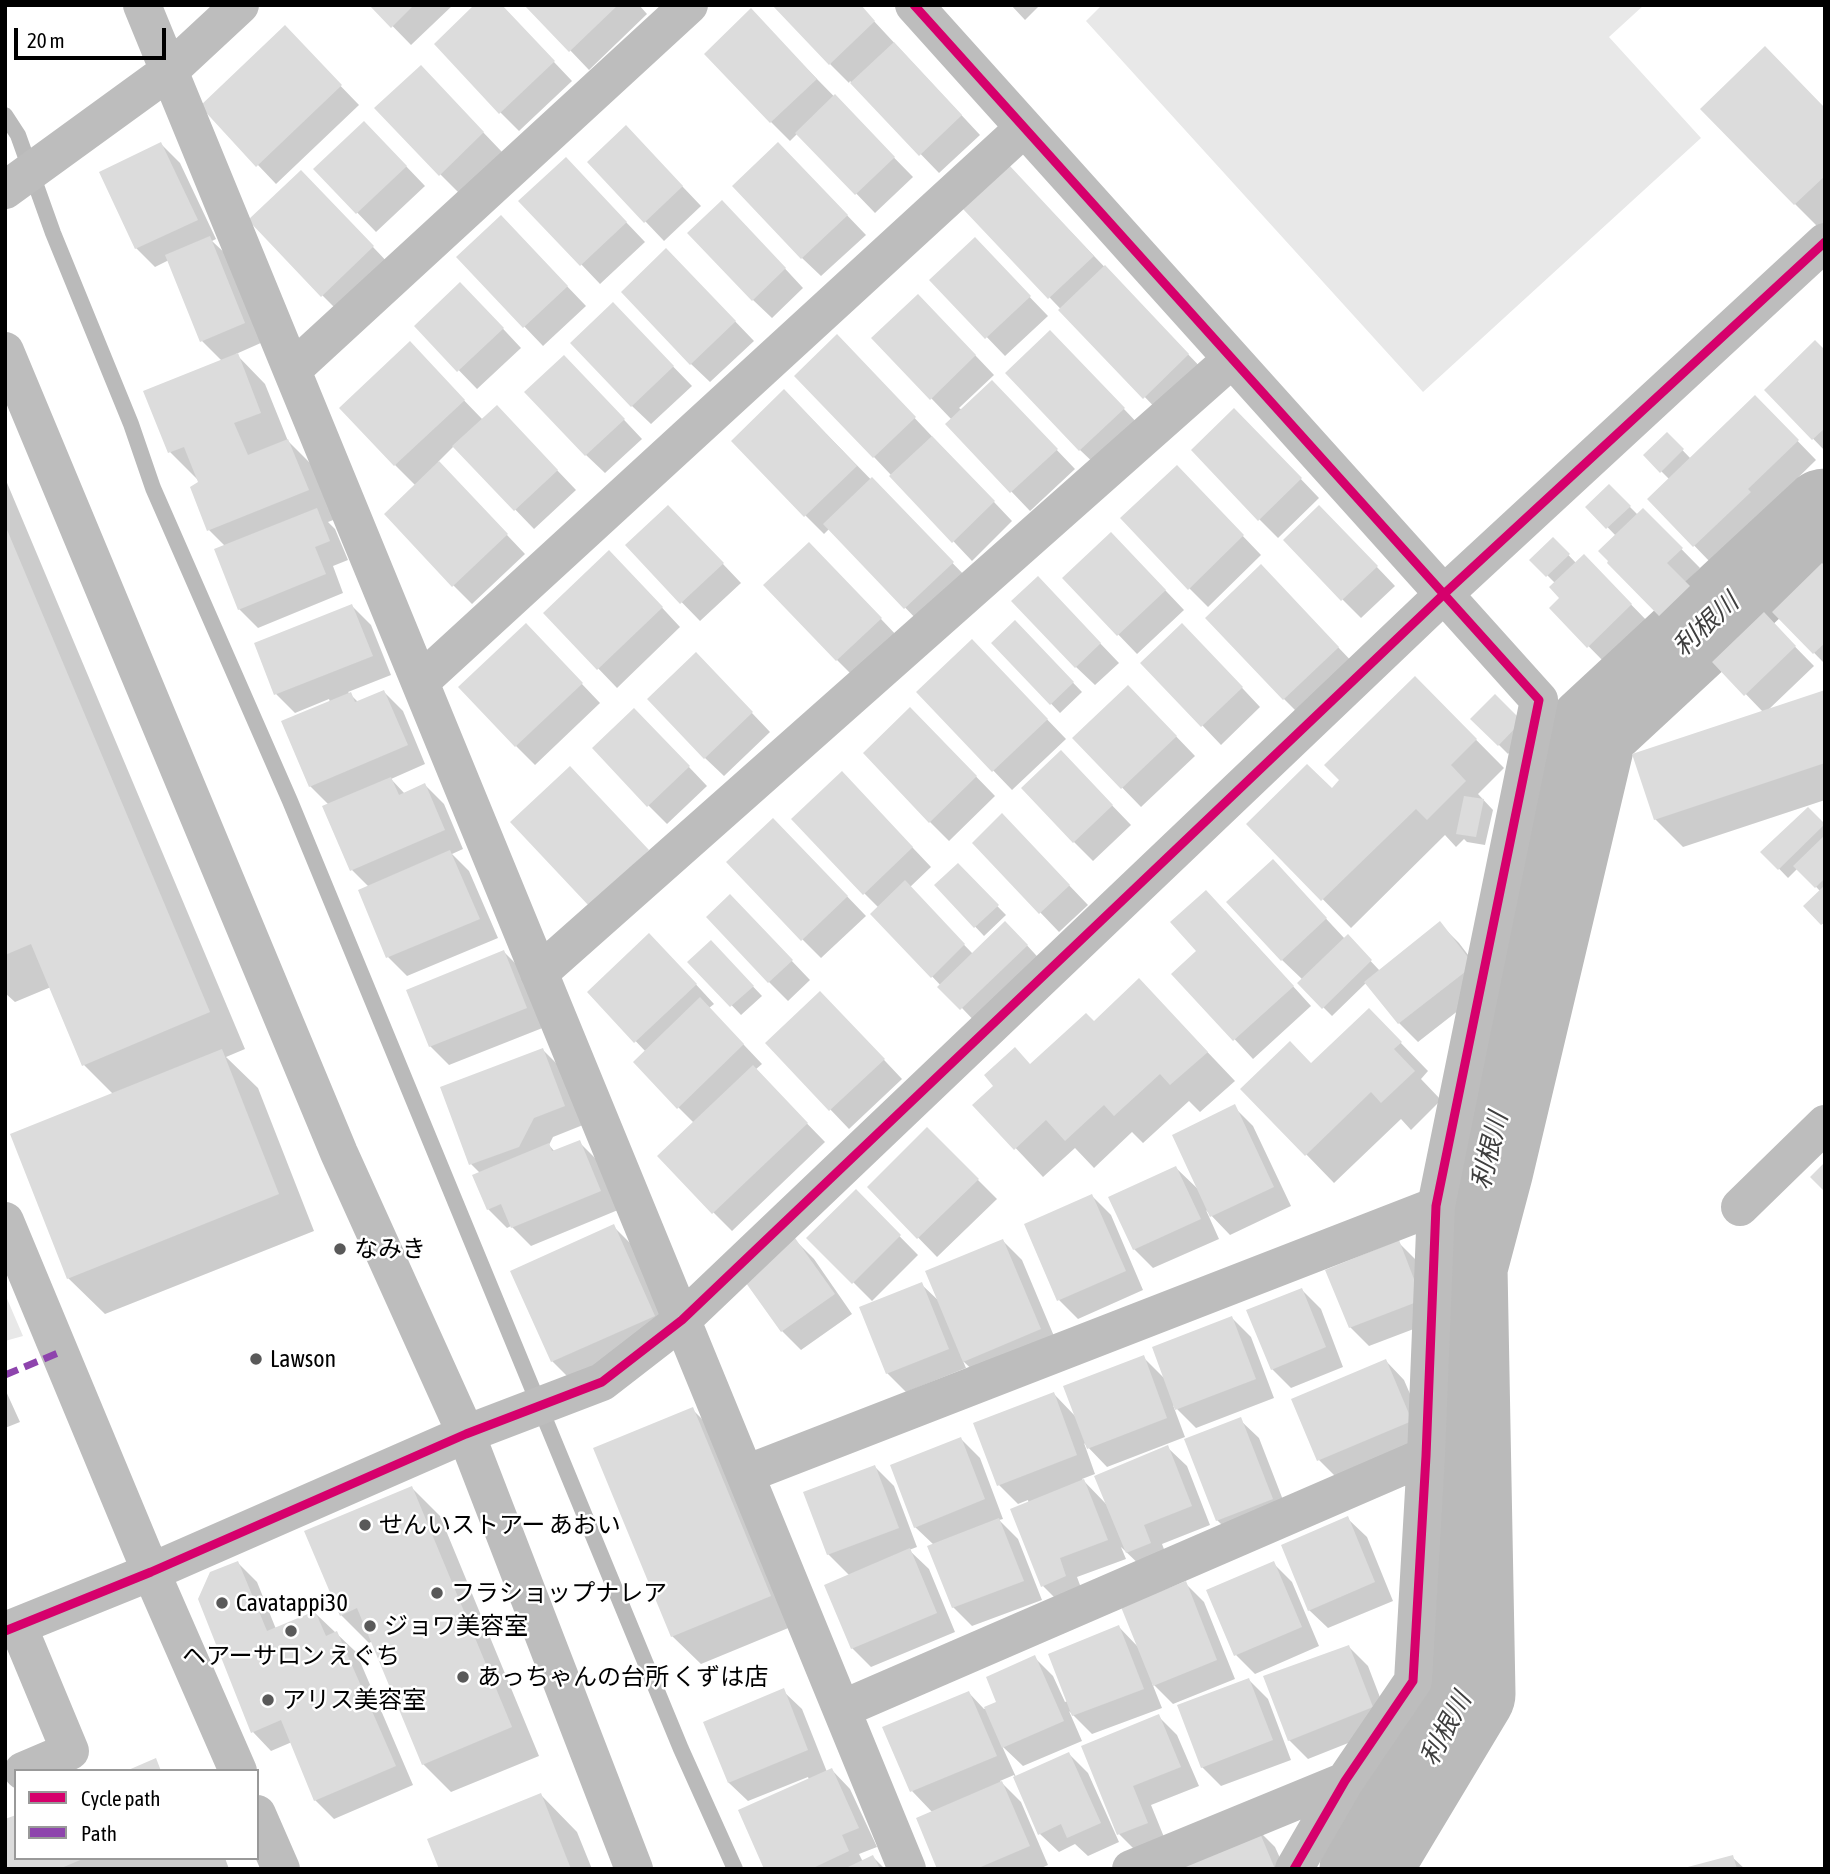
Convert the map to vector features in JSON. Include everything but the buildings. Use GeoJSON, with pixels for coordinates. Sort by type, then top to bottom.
{"type":"FeatureCollection","features":[{"type":"Feature","properties":{"kind":"street"},"geometry":{"type":"LineString","coordinates":[[142,5],[907,1869]]}},
{"type":"Feature","properties":{"kind":"street"},"geometry":{"type":"LineString","coordinates":[[5,190],[169,71],[240,5]]}},
{"type":"Feature","properties":{"kind":"street"},"geometry":{"type":"LineString","coordinates":[[292,370],[690,5]]}},
{"type":"Feature","properties":{"kind":"street"},"geometry":{"type":"LineString","coordinates":[[914,5],[1539,700],[1436,1206],[1426,1457],[1413,1681],[1345,1781],[1294,1869]]}},
{"type":"Feature","properties":{"kind":"street"},"geometry":{"type":"LineString","coordinates":[[420,682],[1024,128]]}},
{"type":"Feature","properties":{"kind":"street"},"geometry":{"type":"LineString","coordinates":[[28,1769],[70,1751],[12,1628],[151,1572],[466,1434],[602,1382],[682,1320],[1444,594],[1825,243]]}},
{"type":"Feature","properties":{"kind":"street"},"geometry":{"type":"LineString","coordinates":[[5,351],[339,1153],[466,1434],[634,1869]]}},
{"type":"Feature","properties":{"kind":"street"},"geometry":{"type":"LineString","coordinates":[[539,973],[1232,359]]}},
{"type":"Feature","properties":{"kind":"street"},"geometry":{"type":"LineString","coordinates":[[1740,1206],[1825,1124]]}},
{"type":"Feature","properties":{"kind":"street"},"geometry":{"type":"LineString","coordinates":[[746,1474],[1436,1206]]}},
{"type":"Feature","properties":{"kind":"street"},"geometry":{"type":"LineString","coordinates":[[5,1221],[151,1572],[237,1769]]}},
{"type":"Feature","properties":{"kind":"street"},"geometry":{"type":"LineString","coordinates":[[842,1709],[1426,1457]]}},
{"type":"Feature","properties":{"kind":"street"},"geometry":{"type":"LineString","coordinates":[[1131,1869],[1345,1781]]}},
{"type":"Feature","properties":{"kind":"street"},"geometry":{"type":"LineString","coordinates":[[259,1820],[281,1869]]}},
{"type":"Feature","properties":{"kind":"shaded area"},"geometry":{"type":"Polygon","coordinates":[[[1102,5],[1644,5],[1609,37],[1701,138],[1423,392],[1086,21],[1102,5]]]}},
{"type":"Feature","properties":{"kind":"shaded area"},"geometry":{"type":"Polygon","coordinates":[[[5,1294],[23,1336],[5,1341],[5,1294]]]}},
{"type":"Feature","properties":{"kind":"waterway"},"geometry":{"type":"LineString","coordinates":[[5,115],[18,135],[53,233],[131,424],[153,488],[290,801],[681,1749],[735,1869]]}},
{"type":"Feature","properties":{"kind":"waterway","name":"利根川"},"geometry":{"type":"LineString","coordinates":[[1365,1869],[1470,1694],[1462,1267],[1488,1169],[1592,730],[1825,514]]}},
{"type":"Feature","properties":{"kind":"marked path"},"geometry":{"type":"LineString","coordinates":[[5,1375],[58,1353]]}},
{"type":"Feature","properties":{"kind":"cycle path"},"geometry":{"type":"LineString","coordinates":[[914,5],[1539,700],[1436,1206],[1426,1456],[1413,1681],[1345,1781],[1294,1869]]}},
{"type":"Feature","properties":{"kind":"cycle path"},"geometry":{"type":"LineString","coordinates":[[5,1631],[151,1572],[466,1434],[602,1382],[682,1320],[1444,594],[1825,242]]}},
{"type":"Feature","properties":{"kind":"place","name":"なみき"},"geometry":{"type":"Point","coordinates":[340,1249]}},
{"type":"Feature","properties":{"kind":"place","name":"Lawson"},"geometry":{"type":"Point","coordinates":[256,1359]}},
{"type":"Feature","properties":{"kind":"place","name":"せんいストアー あおい"},"geometry":{"type":"Point","coordinates":[365,1525]}},
{"type":"Feature","properties":{"kind":"place","name":"フラショップナレア"},"geometry":{"type":"Point","coordinates":[437,1593]}},
{"type":"Feature","properties":{"kind":"place","name":"Cavatappi30"},"geometry":{"type":"Point","coordinates":[222,1603]}},
{"type":"Feature","properties":{"kind":"place","name":"ジョワ美容室"},"geometry":{"type":"Point","coordinates":[370,1626]}},
{"type":"Feature","properties":{"kind":"place","name":"ヘアーサロン えぐち"},"geometry":{"type":"Point","coordinates":[291,1631]}},
{"type":"Feature","properties":{"kind":"place","name":"あっちゃんの台所 くずは店"},"geometry":{"type":"Point","coordinates":[463,1677]}},
{"type":"Feature","properties":{"kind":"place","name":"アリス美容室"},"geometry":{"type":"Point","coordinates":[268,1700]}}]}
